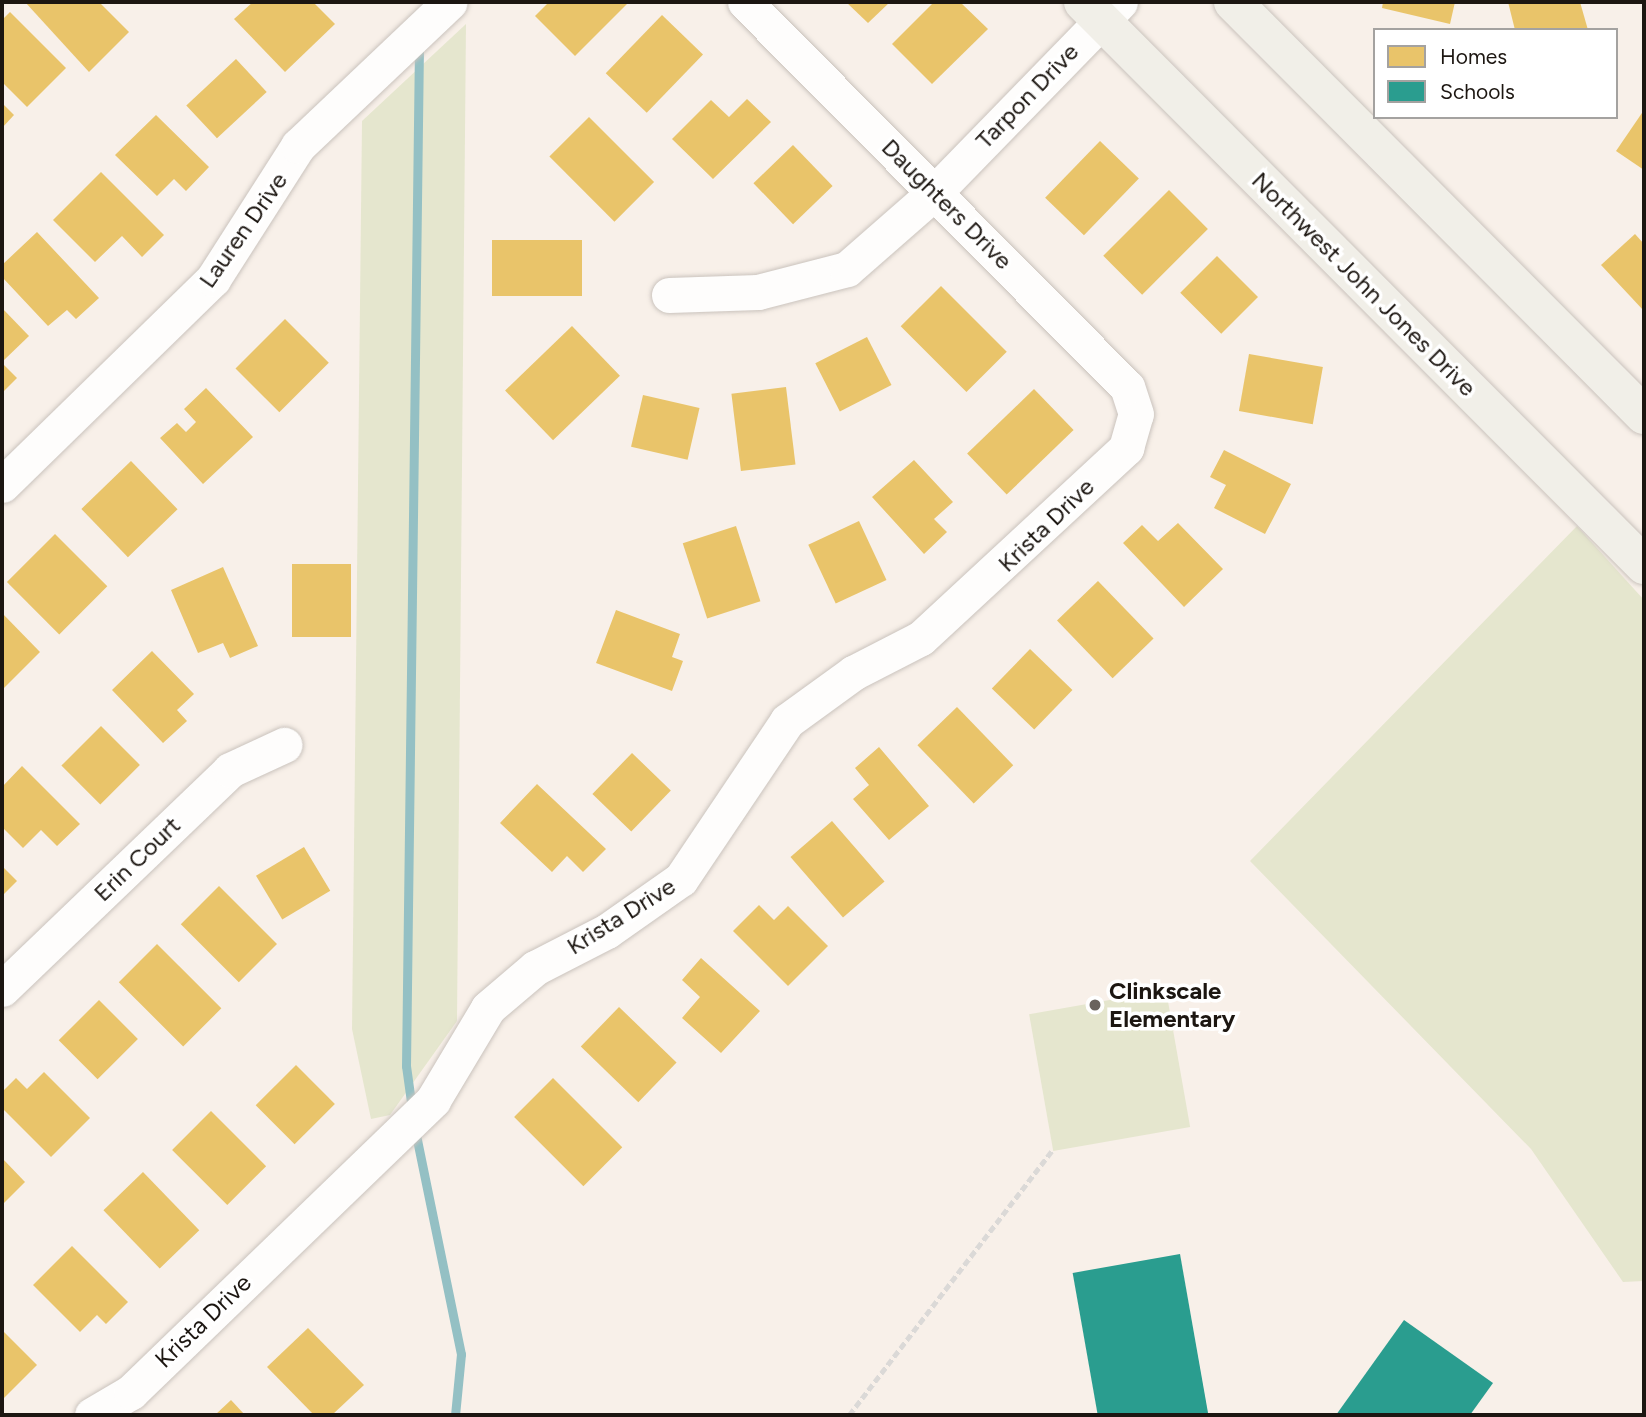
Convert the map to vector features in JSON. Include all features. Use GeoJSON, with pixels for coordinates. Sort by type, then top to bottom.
{"type":"FeatureCollection","features":[{"type":"Feature","properties":{"kind":"main road"},"geometry":{"type":"LineString","coordinates":[[1233,2],[1644,415]]}},
{"type":"Feature","properties":{"kind":"main road","name":"Northwest John Jones Drive"},"geometry":{"type":"LineString","coordinates":[[1101,8],[1644,565]]}},
{"type":"Feature","properties":{"kind":"street","name":"Lauren Drive"},"geometry":{"type":"LineString","coordinates":[[2,485],[214,279],[298,146],[450,2]]}},
{"type":"Feature","properties":{"kind":"street","name":"Daughters Drive"},"geometry":{"type":"LineString","coordinates":[[745,2],[936,191],[1127,387],[1136,414]]}},
{"type":"Feature","properties":{"kind":"street","name":"Tarpon Drive"},"geometry":{"type":"LineString","coordinates":[[669,295],[758,292],[847,269],[936,191],[1101,8]]}},
{"type":"Feature","properties":{"kind":"street","name":"Krista Drive"},"geometry":{"type":"LineString","coordinates":[[92,1415],[131,1392],[433,1100],[488,1009],[536,968],[607,931],[681,879],[788,721],[853,673],[921,638],[982,586],[1126,448],[1136,414]]}},
{"type":"Feature","properties":{"kind":"street","name":"Erin Court"},"geometry":{"type":"LineString","coordinates":[[2,989],[230,770],[284,745]]}},
{"type":"Feature","properties":{"kind":"path"},"geometry":{"type":"LineString","coordinates":[[849,1415],[1052,1150]]}},
{"type":"Feature","properties":{"kind":"green space"},"geometry":{"type":"Polygon","coordinates":[[[466,24],[457,1021],[390,1115],[371,1119],[352,1029],[362,121],[466,24]]]}},
{"type":"Feature","properties":{"kind":"green space"},"geometry":{"type":"Polygon","coordinates":[[[1577,526],[1644,600],[1644,1281],[1623,1282],[1531,1149],[1250,861],[1577,526]]]}},
{"type":"Feature","properties":{"kind":"green space"},"geometry":{"type":"Polygon","coordinates":[[[1166,990],[1190,1127],[1053,1151],[1029,1014],[1166,990]]]}},
{"type":"Feature","properties":{"kind":"building: Homes"},"geometry":{"type":"Polygon","coordinates":[[[25,2],[99,2],[129,32],[89,72],[25,2]]]}},
{"type":"Feature","properties":{"kind":"building: Homes"},"geometry":{"type":"Polygon","coordinates":[[[253,2],[313,2],[335,24],[285,72],[234,19],[253,2]]]}},
{"type":"Feature","properties":{"kind":"building: Homes"},"geometry":{"type":"Polygon","coordinates":[[[549,2],[629,2],[575,56],[535,16],[549,2]]]}},
{"type":"Feature","properties":{"kind":"building: Homes"},"geometry":{"type":"Polygon","coordinates":[[[846,2],[890,2],[868,23],[846,2]]]}},
{"type":"Feature","properties":{"kind":"building: Homes"},"geometry":{"type":"Polygon","coordinates":[[[934,2],[960,2],[988,29],[932,84],[892,44],[934,2]]]}},
{"type":"Feature","properties":{"kind":"building: Homes"},"geometry":{"type":"Polygon","coordinates":[[[1383,2],[1455,2],[1450,24],[1382,8],[1383,2]]]}},
{"type":"Feature","properties":{"kind":"building: Homes"},"geometry":{"type":"Polygon","coordinates":[[[1508,2],[1580,2],[1587,28],[1514,28],[1508,2]]]}},
{"type":"Feature","properties":{"kind":"building: Homes"},"geometry":{"type":"Polygon","coordinates":[[[10,12],[66,68],[27,107],[2,82],[2,20],[10,12]]]}},
{"type":"Feature","properties":{"kind":"building: Homes"},"geometry":{"type":"Polygon","coordinates":[[[662,15],[703,55],[647,113],[606,73],[662,15]]]}},
{"type":"Feature","properties":{"kind":"building: Homes"},"geometry":{"type":"Polygon","coordinates":[[[236,59],[267,92],[217,138],[186,105],[236,59]]]}},
{"type":"Feature","properties":{"kind":"building: Homes"},"geometry":{"type":"Polygon","coordinates":[[[747,99],[771,122],[713,179],[672,139],[711,100],[729,117],[747,99]]]}},
{"type":"Feature","properties":{"kind":"building: Homes"},"geometry":{"type":"Polygon","coordinates":[[[2,103],[14,115],[2,128],[2,103]]]}},
{"type":"Feature","properties":{"kind":"building: Homes"},"geometry":{"type":"Polygon","coordinates":[[[1644,110],[1644,170],[1616,151],[1644,110]]]}},
{"type":"Feature","properties":{"kind":"building: Homes"},"geometry":{"type":"Polygon","coordinates":[[[156,115],[209,167],[186,191],[174,179],[157,196],[115,155],[156,115]]]}},
{"type":"Feature","properties":{"kind":"building: Homes"},"geometry":{"type":"Polygon","coordinates":[[[589,117],[654,182],[614,222],[549,157],[589,117]]]}},
{"type":"Feature","properties":{"kind":"building: Homes"},"geometry":{"type":"Polygon","coordinates":[[[1100,141],[1139,179],[1084,235],[1045,198],[1100,141]]]}},
{"type":"Feature","properties":{"kind":"building: Homes"},"geometry":{"type":"Polygon","coordinates":[[[793,145],[833,186],[793,224],[753,183],[793,145]]]}},
{"type":"Feature","properties":{"kind":"building: Homes"},"geometry":{"type":"Polygon","coordinates":[[[101,172],[164,235],[142,257],[122,236],[95,262],[53,220],[101,172]]]}},
{"type":"Feature","properties":{"kind":"building: Homes"},"geometry":{"type":"Polygon","coordinates":[[[1169,190],[1208,229],[1142,295],[1103,256],[1169,190]]]}},
{"type":"Feature","properties":{"kind":"building: Homes"},"geometry":{"type":"Polygon","coordinates":[[[37,232],[99,298],[76,319],[67,310],[48,326],[2,277],[2,265],[37,232]]]}},
{"type":"Feature","properties":{"kind":"building: Homes"},"geometry":{"type":"Polygon","coordinates":[[[1635,234],[1644,244],[1644,311],[1601,265],[1635,234]]]}},
{"type":"Feature","properties":{"kind":"building: Homes"},"geometry":{"type":"Polygon","coordinates":[[[492,240],[582,240],[582,296],[492,296],[492,240]]]}},
{"type":"Feature","properties":{"kind":"building: Homes"},"geometry":{"type":"Polygon","coordinates":[[[1217,256],[1258,297],[1221,334],[1180,293],[1217,256]]]}},
{"type":"Feature","properties":{"kind":"building: Homes"},"geometry":{"type":"Polygon","coordinates":[[[941,286],[1007,352],[966,392],[901,326],[941,286]]]}},
{"type":"Feature","properties":{"kind":"building: Homes"},"geometry":{"type":"Polygon","coordinates":[[[2,308],[29,336],[2,362],[2,308]]]}},
{"type":"Feature","properties":{"kind":"building: Homes"},"geometry":{"type":"Polygon","coordinates":[[[285,319],[329,363],[279,412],[236,368],[285,319]]]}},
{"type":"Feature","properties":{"kind":"building: Homes"},"geometry":{"type":"Polygon","coordinates":[[[572,326],[620,376],[553,440],[505,391],[572,326]]]}},
{"type":"Feature","properties":{"kind":"building: Homes"},"geometry":{"type":"Polygon","coordinates":[[[867,337],[892,385],[840,411],[815,363],[867,337]]]}},
{"type":"Feature","properties":{"kind":"building: Homes"},"geometry":{"type":"Polygon","coordinates":[[[1249,354],[1323,367],[1313,424],[1239,411],[1249,354]]]}},
{"type":"Feature","properties":{"kind":"building: Homes"},"geometry":{"type":"Polygon","coordinates":[[[2,363],[17,378],[2,393],[2,363]]]}},
{"type":"Feature","properties":{"kind":"building: Homes"},"geometry":{"type":"Polygon","coordinates":[[[786,387],[796,464],[741,471],[731,394],[786,387]]]}},
{"type":"Feature","properties":{"kind":"building: Homes"},"geometry":{"type":"Polygon","coordinates":[[[206,388],[253,437],[203,484],[160,438],[177,423],[186,432],[196,422],[184,409],[206,388]]]}},
{"type":"Feature","properties":{"kind":"building: Homes"},"geometry":{"type":"Polygon","coordinates":[[[1034,389],[1074,430],[1007,495],[967,454],[1034,389]]]}},
{"type":"Feature","properties":{"kind":"building: Homes"},"geometry":{"type":"Polygon","coordinates":[[[643,395],[700,408],[688,460],[631,447],[643,395]]]}},
{"type":"Feature","properties":{"kind":"building: Homes"},"geometry":{"type":"Polygon","coordinates":[[[1224,450],[1291,484],[1265,534],[1214,508],[1226,485],[1210,477],[1224,450]]]}},
{"type":"Feature","properties":{"kind":"building: Homes"},"geometry":{"type":"Polygon","coordinates":[[[914,460],[953,502],[934,519],[947,532],[924,554],[872,497],[914,460]]]}},
{"type":"Feature","properties":{"kind":"building: Homes"},"geometry":{"type":"Polygon","coordinates":[[[131,461],[178,509],[128,557],[81,509],[131,461]]]}},
{"type":"Feature","properties":{"kind":"building: Homes"},"geometry":{"type":"Polygon","coordinates":[[[859,521],[886,580],[836,604],[808,545],[859,521]]]}},
{"type":"Feature","properties":{"kind":"building: Homes"},"geometry":{"type":"Polygon","coordinates":[[[1178,523],[1223,569],[1184,607],[1123,543],[1142,525],[1158,541],[1178,523]]]}},
{"type":"Feature","properties":{"kind":"building: Homes"},"geometry":{"type":"Polygon","coordinates":[[[736,526],[760,601],[707,618],[683,543],[736,526]]]}},
{"type":"Feature","properties":{"kind":"building: Homes"},"geometry":{"type":"Polygon","coordinates":[[[55,534],[107,586],[59,634],[7,582],[55,534]]]}},
{"type":"Feature","properties":{"kind":"building: Homes"},"geometry":{"type":"Polygon","coordinates":[[[292,564],[351,564],[351,637],[292,637],[292,564]]]}},
{"type":"Feature","properties":{"kind":"building: Homes"},"geometry":{"type":"Polygon","coordinates":[[[223,567],[258,646],[230,658],[223,643],[198,653],[171,590],[223,567]]]}},
{"type":"Feature","properties":{"kind":"building: Homes"},"geometry":{"type":"Polygon","coordinates":[[[1098,581],[1154,639],[1113,678],[1057,621],[1098,581]]]}},
{"type":"Feature","properties":{"kind":"building: Homes"},"geometry":{"type":"Polygon","coordinates":[[[616,610],[680,634],[672,657],[683,661],[672,691],[596,663],[616,610]]]}},
{"type":"Feature","properties":{"kind":"building: Homes"},"geometry":{"type":"Polygon","coordinates":[[[2,613],[40,652],[2,690],[2,613]]]}},
{"type":"Feature","properties":{"kind":"building: Homes"},"geometry":{"type":"Polygon","coordinates":[[[1030,649],[1072,690],[1034,730],[992,689],[1030,649]]]}},
{"type":"Feature","properties":{"kind":"building: Homes"},"geometry":{"type":"Polygon","coordinates":[[[152,651],[194,694],[177,710],[187,721],[163,743],[112,690],[152,651]]]}},
{"type":"Feature","properties":{"kind":"building: Homes"},"geometry":{"type":"Polygon","coordinates":[[[957,707],[1013,765],[974,803],[917,745],[957,707]]]}},
{"type":"Feature","properties":{"kind":"building: Homes"},"geometry":{"type":"Polygon","coordinates":[[[101,726],[140,765],[100,804],[61,766],[101,726]]]}},
{"type":"Feature","properties":{"kind":"building: Homes"},"geometry":{"type":"Polygon","coordinates":[[[879,747],[929,806],[889,840],[853,799],[869,785],[855,768],[879,747]]]}},
{"type":"Feature","properties":{"kind":"building: Homes"},"geometry":{"type":"Polygon","coordinates":[[[632,753],[671,791],[631,832],[592,794],[632,753]]]}},
{"type":"Feature","properties":{"kind":"building: Homes"},"geometry":{"type":"Polygon","coordinates":[[[22,766],[80,824],[57,846],[41,830],[23,848],[2,827],[2,787],[22,766]]]}},
{"type":"Feature","properties":{"kind":"building: Homes"},"geometry":{"type":"Polygon","coordinates":[[[537,784],[606,849],[583,872],[567,856],[552,872],[500,823],[537,784]]]}},
{"type":"Feature","properties":{"kind":"building: Homes"},"geometry":{"type":"Polygon","coordinates":[[[832,821],[884,881],[843,917],[790,857],[832,821]]]}},
{"type":"Feature","properties":{"kind":"building: Homes"},"geometry":{"type":"Polygon","coordinates":[[[304,847],[330,891],[282,920],[256,876],[304,847]]]}},
{"type":"Feature","properties":{"kind":"building: Homes"},"geometry":{"type":"Polygon","coordinates":[[[2,866],[17,881],[2,896],[2,866]]]}},
{"type":"Feature","properties":{"kind":"building: Homes"},"geometry":{"type":"Polygon","coordinates":[[[219,886],[277,944],[239,982],[181,924],[219,886]]]}},
{"type":"Feature","properties":{"kind":"building: Homes"},"geometry":{"type":"Polygon","coordinates":[[[759,905],[774,920],[788,906],[828,946],[788,986],[733,931],[759,905]]]}},
{"type":"Feature","properties":{"kind":"building: Homes"},"geometry":{"type":"Polygon","coordinates":[[[157,944],[221,1008],[183,1047],[119,982],[157,944]]]}},
{"type":"Feature","properties":{"kind":"building: Homes"},"geometry":{"type":"Polygon","coordinates":[[[701,958],[760,1011],[721,1053],[682,1018],[700,997],[682,980],[701,958]]]}},
{"type":"Feature","properties":{"kind":"building: Homes"},"geometry":{"type":"Polygon","coordinates":[[[99,1000],[138,1039],[98,1079],[59,1040],[99,1000]]]}},
{"type":"Feature","properties":{"kind":"building: Homes"},"geometry":{"type":"Polygon","coordinates":[[[619,1007],[677,1063],[638,1102],[581,1047],[619,1007]]]}},
{"type":"Feature","properties":{"kind":"building: Homes"},"geometry":{"type":"Polygon","coordinates":[[[296,1065],[335,1104],[295,1144],[256,1105],[296,1065]]]}},
{"type":"Feature","properties":{"kind":"building: Homes"},"geometry":{"type":"Polygon","coordinates":[[[44,1072],[90,1118],[51,1157],[2,1108],[2,1092],[16,1078],[27,1089],[44,1072]]]}},
{"type":"Feature","properties":{"kind":"building: Homes"},"geometry":{"type":"Polygon","coordinates":[[[553,1078],[622,1147],[583,1186],[514,1117],[553,1078]]]}},
{"type":"Feature","properties":{"kind":"building: Homes"},"geometry":{"type":"Polygon","coordinates":[[[211,1111],[266,1166],[227,1205],[172,1150],[211,1111]]]}},
{"type":"Feature","properties":{"kind":"building: Homes"},"geometry":{"type":"Polygon","coordinates":[[[2,1158],[25,1182],[2,1205],[2,1158]]]}},
{"type":"Feature","properties":{"kind":"building: Homes"},"geometry":{"type":"Polygon","coordinates":[[[143,1172],[199,1230],[160,1268],[103,1210],[143,1172]]]}},
{"type":"Feature","properties":{"kind":"building: Homes"},"geometry":{"type":"Polygon","coordinates":[[[72,1246],[128,1302],[106,1324],[97,1315],[80,1332],[33,1285],[72,1246]]]}},
{"type":"Feature","properties":{"kind":"building: Homes"},"geometry":{"type":"Polygon","coordinates":[[[308,1328],[364,1385],[332,1415],[314,1415],[267,1367],[308,1328]]]}},
{"type":"Feature","properties":{"kind":"building: Homes"},"geometry":{"type":"Polygon","coordinates":[[[2,1330],[37,1365],[2,1400],[2,1330]]]}},
{"type":"Feature","properties":{"kind":"building: Homes"},"geometry":{"type":"Polygon","coordinates":[[[231,1400],[245,1415],[215,1415],[231,1400]]]}},
{"type":"Feature","properties":{"kind":"building: Schools"},"geometry":{"type":"Polygon","coordinates":[[[1180,1254],[1208,1415],[1098,1415],[1073,1273],[1180,1254]]]}},
{"type":"Feature","properties":{"kind":"building: Schools"},"geometry":{"type":"Polygon","coordinates":[[[1404,1320],[1493,1383],[1470,1415],[1336,1415],[1404,1320]]]}},
{"type":"Feature","properties":{"kind":"waterway"},"geometry":{"type":"LineString","coordinates":[[412,1109],[406,1066],[419,45]]}},
{"type":"Feature","properties":{"kind":"waterway"},"geometry":{"type":"LineString","coordinates":[[415,1130],[461,1354],[455,1415]]}},
{"type":"Feature","properties":{"kind":"place","name":"Clinkscale Elementary"},"geometry":{"type":"Point","coordinates":[1095,1005]}}]}
